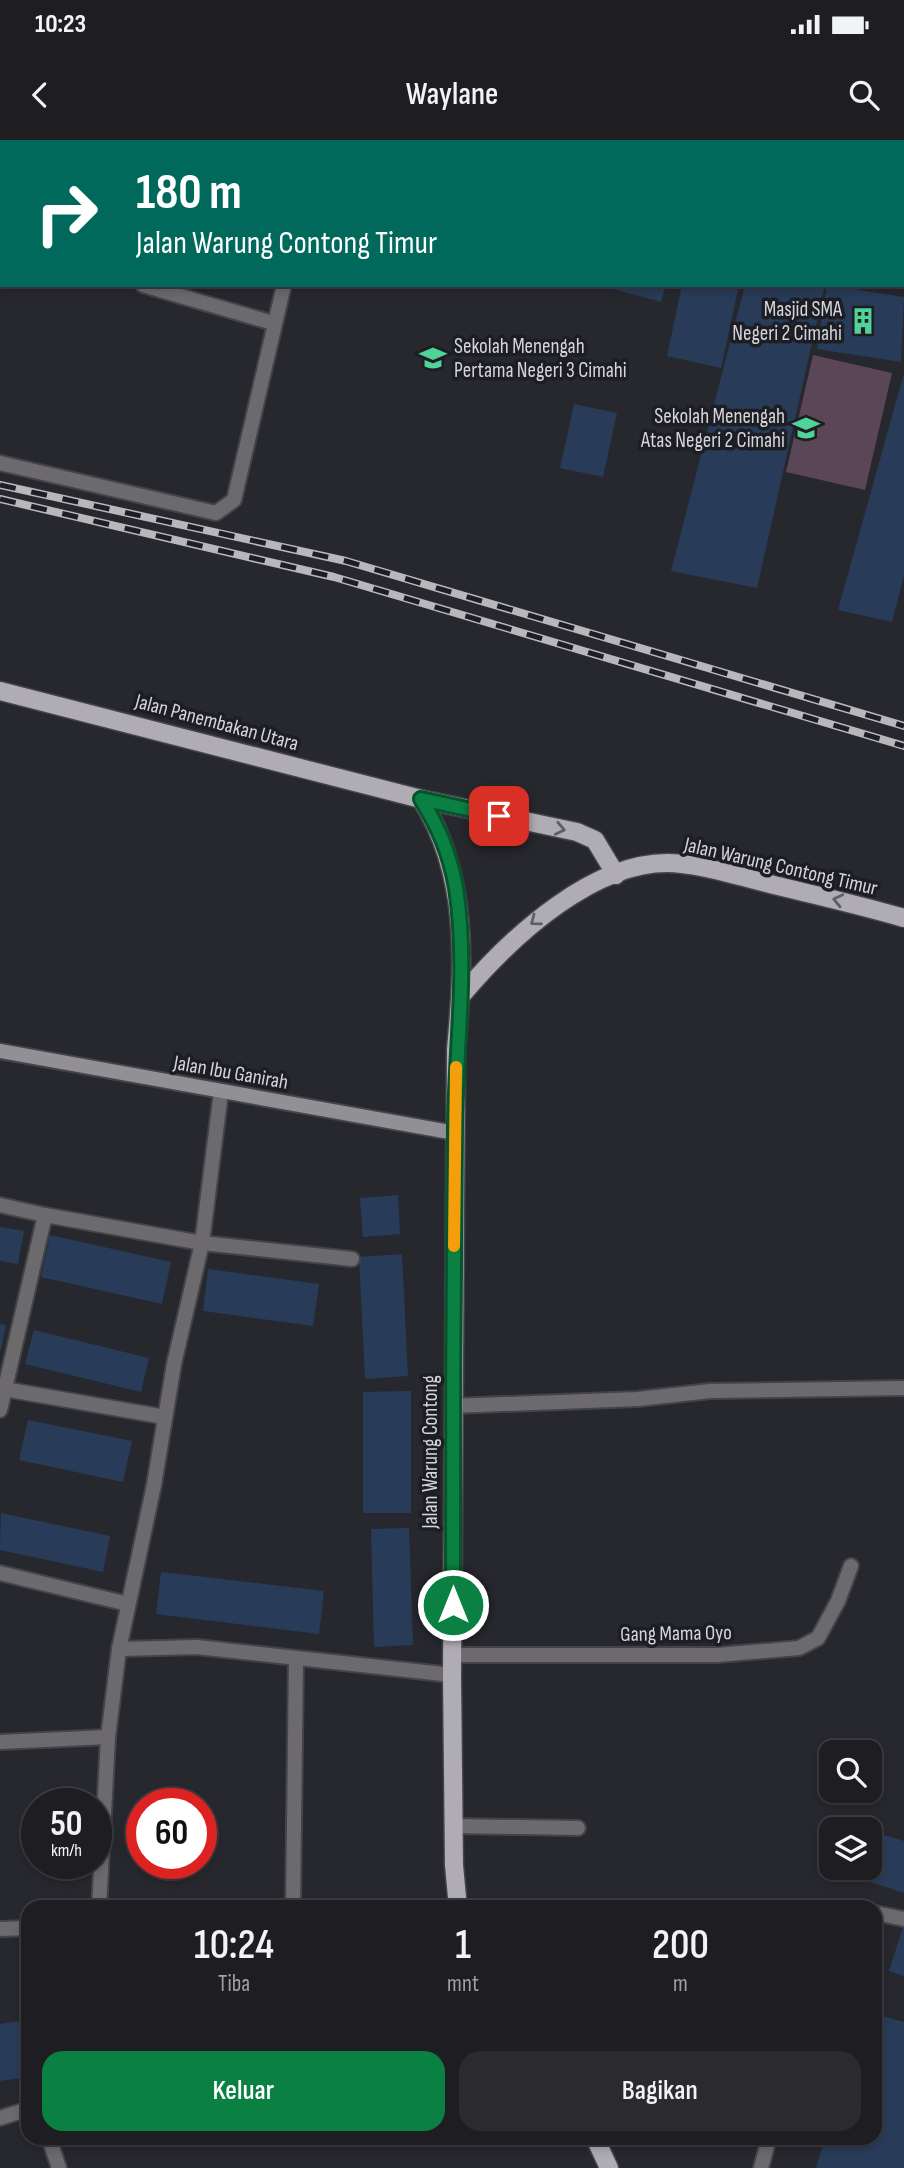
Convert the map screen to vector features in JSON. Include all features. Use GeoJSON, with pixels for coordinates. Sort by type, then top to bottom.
{"type":"FeatureCollection","features":[{"type":"Feature","properties":{"kind":"main road","name":"Jalan Panembakan Utara"},"geometry":{"type":"LineString","coordinates":[[0,691],[421,799]]}},
{"type":"Feature","properties":{"kind":"main road"},"geometry":{"type":"LineString","coordinates":[[421,799],[577,832],[595,840],[616,875],[557,904],[527,927],[494,958],[461,996]]}},
{"type":"Feature","properties":{"kind":"main road","name":"Jalan Warung Contong"},"geometry":{"type":"LineString","coordinates":[[421,799],[444,840],[456,888],[461,996],[456,1049],[452,1655],[458,1900]]}},
{"type":"Feature","properties":{"kind":"main road","name":"Jalan Warung Contong Timur"},"geometry":{"type":"LineString","coordinates":[[616,875],[646,866],[680,863],[865,906],[904,919]]}},
{"type":"Feature","properties":{"kind":"main road","name":"Jalan Ibu Ganirah"},"geometry":{"type":"LineString","coordinates":[[0,1051],[455,1133]]}},
{"type":"Feature","properties":{"kind":"street"},"geometry":{"type":"LineString","coordinates":[[150,287],[273,323]]}},
{"type":"Feature","properties":{"kind":"street"},"geometry":{"type":"LineString","coordinates":[[0,463],[216,513],[234,500],[283,287]]}},
{"type":"Feature","properties":{"kind":"street"},"geometry":{"type":"LineString","coordinates":[[99,1900],[108,1737],[119,1649],[185,1311],[202,1243],[221,1092]]}},
{"type":"Feature","properties":{"kind":"street"},"geometry":{"type":"LineString","coordinates":[[0,1205],[202,1243],[352,1259]]}},
{"type":"Feature","properties":{"kind":"street"},"geometry":{"type":"LineString","coordinates":[[0,1410],[46,1215]]}},
{"type":"Feature","properties":{"kind":"street"},"geometry":{"type":"LineString","coordinates":[[453,1406],[638,1399],[710,1391],[904,1388]]}},
{"type":"Feature","properties":{"kind":"street"},"geometry":{"type":"LineString","coordinates":[[4,1389],[165,1417]]}},
{"type":"Feature","properties":{"kind":"street","name":"Gang Mama Oyo"},"geometry":{"type":"LineString","coordinates":[[452,1655],[718,1655],[799,1648],[818,1638],[838,1601],[851,1566]]}},
{"type":"Feature","properties":{"kind":"street"},"geometry":{"type":"LineString","coordinates":[[0,1573],[128,1604]]}},
{"type":"Feature","properties":{"kind":"street"},"geometry":{"type":"LineString","coordinates":[[119,1649],[197,1647],[452,1675]]}},
{"type":"Feature","properties":{"kind":"street"},"geometry":{"type":"LineString","coordinates":[[293,1900],[296,1658]]}},
{"type":"Feature","properties":{"kind":"street"},"geometry":{"type":"LineString","coordinates":[[0,1742],[108,1737]]}},
{"type":"Feature","properties":{"kind":"street"},"geometry":{"type":"LineString","coordinates":[[454,1826],[578,1828]]}},
{"type":"Feature","properties":{"kind":"street"},"geometry":{"type":"LineString","coordinates":[[882,1914],[904,1919]]}},
{"type":"Feature","properties":{"kind":"street"},"geometry":{"type":"LineString","coordinates":[[0,1929],[21,1928]]}},
{"type":"Feature","properties":{"kind":"street"},"geometry":{"type":"LineString","coordinates":[[0,2118],[21,2111]]}},
{"type":"Feature","properties":{"kind":"street"},"geometry":{"type":"LineString","coordinates":[[51,2145],[59,2168]]}},
{"type":"Feature","properties":{"kind":"street"},"geometry":{"type":"LineString","coordinates":[[761,2168],[767,2145]]}},
{"type":"Feature","properties":{"kind":"shaded area"},"geometry":{"type":"Polygon","coordinates":[[[813,355],[892,373],[865,490],[786,472],[813,355]]]}},
{"type":"Feature","properties":{"kind":"building"},"geometry":{"type":"Polygon","coordinates":[[[605,287],[665,287],[661,302],[605,287]]]}},
{"type":"Feature","properties":{"kind":"building"},"geometry":{"type":"Polygon","coordinates":[[[682,287],[739,287],[721,368],[667,356],[682,287]]]}},
{"type":"Feature","properties":{"kind":"building"},"geometry":{"type":"Polygon","coordinates":[[[744,287],[825,287],[757,588],[671,571],[744,287]]]}},
{"type":"Feature","properties":{"kind":"building","name":"Masjid SMA Negeri 2 Cimahi"},"geometry":{"type":"Polygon","coordinates":[[[827,287],[904,297],[901,362],[817,349],[827,287]]]}},
{"type":"Feature","properties":{"kind":"building"},"geometry":{"type":"Polygon","coordinates":[[[904,373],[904,576],[892,622],[838,610],[904,373]]]}},
{"type":"Feature","properties":{"kind":"building"},"geometry":{"type":"Polygon","coordinates":[[[574,404],[617,413],[603,477],[560,468],[574,404]]]}},
{"type":"Feature","properties":{"kind":"building"},"geometry":{"type":"Polygon","coordinates":[[[398,1195],[400,1234],[363,1237],[360,1198],[398,1195]]]}},
{"type":"Feature","properties":{"kind":"building"},"geometry":{"type":"Polygon","coordinates":[[[0,1227],[24,1231],[18,1264],[0,1261],[0,1227]]]}},
{"type":"Feature","properties":{"kind":"building"},"geometry":{"type":"Polygon","coordinates":[[[50,1235],[171,1262],[162,1304],[41,1277],[50,1235]]]}},
{"type":"Feature","properties":{"kind":"building"},"geometry":{"type":"Polygon","coordinates":[[[402,1254],[408,1376],[365,1379],[359,1257],[402,1254]]]}},
{"type":"Feature","properties":{"kind":"building"},"geometry":{"type":"Polygon","coordinates":[[[208,1269],[319,1284],[313,1326],[203,1311],[208,1269]]]}},
{"type":"Feature","properties":{"kind":"building"},"geometry":{"type":"Polygon","coordinates":[[[0,1324],[6,1325],[1,1350],[0,1350],[0,1324]]]}},
{"type":"Feature","properties":{"kind":"building"},"geometry":{"type":"Polygon","coordinates":[[[34,1330],[149,1358],[141,1392],[25,1364],[34,1330]]]}},
{"type":"Feature","properties":{"kind":"building"},"geometry":{"type":"Polygon","coordinates":[[[411,1391],[411,1513],[363,1513],[363,1392],[411,1391]]]}},
{"type":"Feature","properties":{"kind":"building"},"geometry":{"type":"Polygon","coordinates":[[[28,1420],[132,1441],[123,1482],[19,1460],[28,1420]]]}},
{"type":"Feature","properties":{"kind":"building"},"geometry":{"type":"Polygon","coordinates":[[[1,1513],[110,1536],[103,1572],[0,1550],[1,1513]]]}},
{"type":"Feature","properties":{"kind":"building"},"geometry":{"type":"Polygon","coordinates":[[[409,1528],[413,1645],[374,1647],[371,1529],[409,1528]]]}},
{"type":"Feature","properties":{"kind":"building"},"geometry":{"type":"Polygon","coordinates":[[[161,1572],[324,1591],[319,1634],[156,1614],[161,1572]]]}},
{"type":"Feature","properties":{"kind":"building"},"geometry":{"type":"Polygon","coordinates":[[[882,1834],[904,1841],[904,1893],[865,1880],[882,1880],[882,1834]]]}},
{"type":"Feature","properties":{"kind":"building"},"geometry":{"type":"Polygon","coordinates":[[[904,1924],[904,1976],[889,1971],[904,1924]]]}},
{"type":"Feature","properties":{"kind":"building"},"geometry":{"type":"Polygon","coordinates":[[[882,2016],[904,2022],[904,2168],[816,2168],[823,2145],[882,2145],[882,2016]]]}},
{"type":"Feature","properties":{"kind":"building"},"geometry":{"type":"Polygon","coordinates":[[[21,2021],[21,2078],[0,2081],[0,2024],[21,2021]]]}},
{"type":"Feature","properties":{"kind":"railway"},"geometry":{"type":"LineString","coordinates":[[0,485],[346,561],[904,726]]}},
{"type":"Feature","properties":{"kind":"railway"},"geometry":{"type":"LineString","coordinates":[[0,499],[334,577],[904,746]]}},
{"type":"Feature","properties":{"kind":"slow traffic"},"geometry":{"type":"LineString","coordinates":[[454,1246],[456,1067]]}},
{"type":"Feature","properties":{"kind":"place","name":"Masjid SMA Negeri 2 Cimahi"},"geometry":{"type":"Point","coordinates":[863,321]}},
{"type":"Feature","properties":{"kind":"place","name":"Sekolah Menengah Pertama Negeri 3 Cimahi"},"geometry":{"type":"Point","coordinates":[433,358]}},
{"type":"Feature","properties":{"kind":"place","name":"Sekolah Menengah Atas Negeri 2 Cimahi"},"geometry":{"type":"Point","coordinates":[806,428]}},
{"type":"Feature","properties":{"kind":"route"},"geometry":{"type":"LineString","coordinates":[[453,1605],[456,1049],[461,996],[459,920],[456,888],[444,840],[421,799],[499,816]]}}]}
